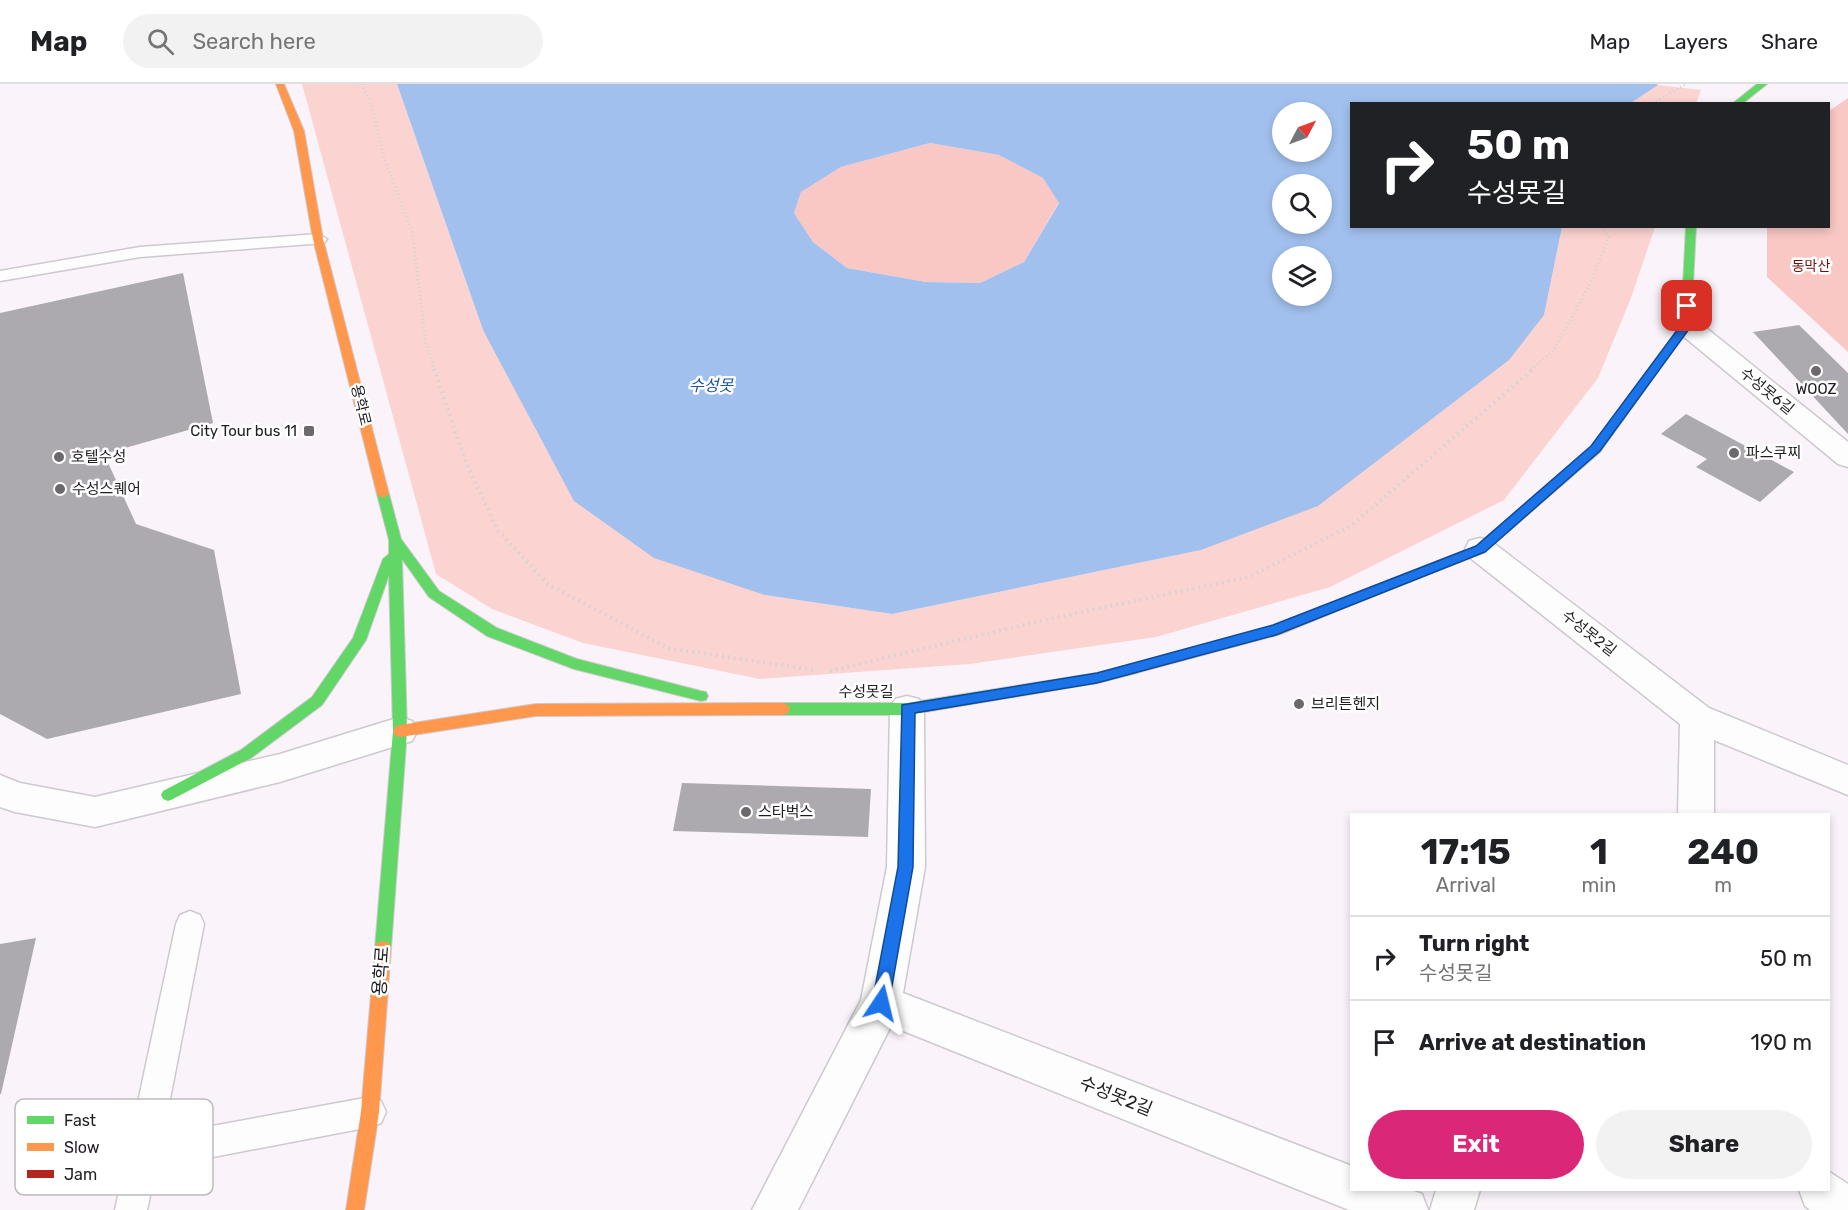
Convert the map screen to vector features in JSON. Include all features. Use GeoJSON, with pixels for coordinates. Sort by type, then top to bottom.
{"type":"FeatureCollection","features":[{"type":"Feature","properties":{"kind":"street","name":"용학로"},"geometry":{"type":"LineString","coordinates":[[280,84],[299,131],[318,239],[395,540],[400,731],[370,1112],[355,1210]]}},
{"type":"Feature","properties":{"kind":"street"},"geometry":{"type":"LineString","coordinates":[[1739,102],[1763,84]]}},
{"type":"Feature","properties":{"kind":"street"},"geometry":{"type":"LineString","coordinates":[[1686,325],[1691,228]]}},
{"type":"Feature","properties":{"kind":"street","name":"수성못6길"},"geometry":{"type":"LineString","coordinates":[[1686,325],[1848,457]]}},
{"type":"Feature","properties":{"kind":"street","name":"수성못길"},"geometry":{"type":"LineString","coordinates":[[400,731],[536,710],[908,709],[1097,678],[1265,633],[1480,549],[1596,449],[1686,325]]}},
{"type":"Feature","properties":{"kind":"street"},"geometry":{"type":"LineString","coordinates":[[395,540],[434,594],[492,632],[574,664],[756,709]]}},
{"type":"Feature","properties":{"kind":"street"},"geometry":{"type":"LineString","coordinates":[[168,795],[246,754],[317,701],[359,640],[395,540]]}},
{"type":"Feature","properties":{"kind":"street","name":"수성못2길"},"geometry":{"type":"LineString","coordinates":[[1480,549],[1697,717],[1848,780]]}},
{"type":"Feature","properties":{"kind":"street"},"geometry":{"type":"LineString","coordinates":[[774,1210],[881,1003],[906,867],[908,709]]}},
{"type":"Feature","properties":{"kind":"street"},"geometry":{"type":"LineString","coordinates":[[1696,813],[1697,717]]}},
{"type":"Feature","properties":{"kind":"street"},"geometry":{"type":"LineString","coordinates":[[0,790],[15,797],[95,812],[280,768],[400,731]]}},
{"type":"Feature","properties":{"kind":"street","name":"수성못2길"},"geometry":{"type":"LineString","coordinates":[[881,1003],[1350,1188]]}},
{"type":"Feature","properties":{"kind":"street","name":"수성못2길"},"geometry":{"type":"LineString","coordinates":[[1358,1191],[1406,1210]]}},
{"type":"Feature","properties":{"kind":"street"},"geometry":{"type":"LineString","coordinates":[[1452,1210],[1458,1191]]}},
{"type":"Feature","properties":{"kind":"street"},"geometry":{"type":"LineString","coordinates":[[1822,1191],[1845,1210]]}},
{"type":"Feature","properties":{"kind":"lane"},"geometry":{"type":"LineString","coordinates":[[0,276],[140,252],[318,239]]}},
{"type":"Feature","properties":{"kind":"lane"},"geometry":{"type":"LineString","coordinates":[[154,1099],[190,924]]}},
{"type":"Feature","properties":{"kind":"lane"},"geometry":{"type":"LineString","coordinates":[[213,1142],[370,1112]]}},
{"type":"Feature","properties":{"kind":"lane"},"geometry":{"type":"LineString","coordinates":[[131,1210],[134,1195]]}},
{"type":"Feature","properties":{"kind":"path"},"geometry":{"type":"LineString","coordinates":[[362,84],[372,107],[384,157],[412,231],[426,344],[466,463],[498,531],[548,584],[668,648],[825,672],[1248,577],[1350,526],[1554,350],[1590,284],[1609,237],[1602,228]]}},
{"type":"Feature","properties":{"kind":"path"},"geometry":{"type":"LineString","coordinates":[[1656,102],[1685,84]]}},
{"type":"Feature","properties":{"kind":"shaded area"},"geometry":{"type":"Polygon","coordinates":[[[302,84],[397,84],[483,330],[765,595],[892,614],[1201,550],[1544,315],[1562,228],[1655,228],[1631,298],[1598,378],[1504,500],[1330,587],[1156,637],[970,664],[760,679],[583,643],[492,609],[436,574],[302,84]]]}},
{"type":"Feature","properties":{"kind":"shaded area"},"geometry":{"type":"Polygon","coordinates":[[[1658,85],[1701,90],[1696,102],[1632,102],[1658,85]]]}},
{"type":"Feature","properties":{"kind":"green space","name":"동막산"},"geometry":{"type":"Polygon","coordinates":[[[1848,98],[1848,352],[1767,277],[1767,228],[1830,228],[1830,110],[1848,98]]]}},
{"type":"Feature","properties":{"kind":"green space"},"geometry":{"type":"Polygon","coordinates":[[[930,143],[999,155],[1043,178],[1059,202],[1024,262],[980,283],[926,282],[847,268],[813,242],[794,213],[801,192],[841,167],[930,143]]]}},
{"type":"Feature","properties":{"kind":"water","name":"수성못"},"geometry":{"type":"Polygon","coordinates":[[[397,84],[1658,85],[1632,102],[1350,102],[1350,228],[1562,228],[1544,315],[1509,360],[1318,506],[1201,550],[892,614],[765,595],[654,558],[574,501],[483,330],[397,84]],[[930,143],[841,167],[801,192],[794,213],[813,242],[847,268],[926,282],[980,283],[1024,262],[1059,203],[1043,178],[999,155],[930,143]]]}},
{"type":"Feature","properties":{"kind":"building","name":"수성스퀘어"},"geometry":{"type":"Polygon","coordinates":[[[183,273],[213,423],[104,454],[136,524],[214,550],[241,694],[47,739],[0,714],[0,313],[183,273]]]}},
{"type":"Feature","properties":{"kind":"building"},"geometry":{"type":"Polygon","coordinates":[[[1799,325],[1848,373],[1848,434],[1753,332],[1799,325]]]}},
{"type":"Feature","properties":{"kind":"building"},"geometry":{"type":"Polygon","coordinates":[[[1686,414],[1794,472],[1760,502],[1696,467],[1707,459],[1661,434],[1686,414]]]}},
{"type":"Feature","properties":{"kind":"building"},"geometry":{"type":"Polygon","coordinates":[[[682,783],[871,789],[868,837],[673,831],[682,783]]]}},
{"type":"Feature","properties":{"kind":"building"},"geometry":{"type":"Polygon","coordinates":[[[36,938],[1,1094],[0,1094],[0,944],[36,938]]]}},
{"type":"Feature","properties":{"kind":"traffic: fast"},"geometry":{"type":"LineString","coordinates":[[1739,102],[1763,84]]}},
{"type":"Feature","properties":{"kind":"traffic: fast"},"geometry":{"type":"LineString","coordinates":[[1559,481],[1596,449],[1686,325],[1691,228]]}},
{"type":"Feature","properties":{"kind":"traffic: fast"},"geometry":{"type":"LineString","coordinates":[[383,494],[395,540],[400,731],[383,948]]}},
{"type":"Feature","properties":{"kind":"traffic: fast"},"geometry":{"type":"LineString","coordinates":[[395,540],[434,594],[492,632],[574,664],[701,696]]}},
{"type":"Feature","properties":{"kind":"traffic: fast"},"geometry":{"type":"LineString","coordinates":[[168,795],[246,754],[317,701],[359,640],[389,559]]}},
{"type":"Feature","properties":{"kind":"traffic: fast"},"geometry":{"type":"LineString","coordinates":[[783,709],[907,709],[1097,678],[1132,669]]}},
{"type":"Feature","properties":{"kind":"traffic: slow"},"geometry":{"type":"LineString","coordinates":[[280,84],[299,131],[318,239],[383,494]]}},
{"type":"Feature","properties":{"kind":"traffic: slow"},"geometry":{"type":"LineString","coordinates":[[1132,669],[1276,630],[1351,600]]}},
{"type":"Feature","properties":{"kind":"traffic: slow"},"geometry":{"type":"LineString","coordinates":[[400,731],[536,710],[783,709]]}},
{"type":"Feature","properties":{"kind":"traffic: slow"},"geometry":{"type":"LineString","coordinates":[[355,1210],[370,1112],[383,948]]}},
{"type":"Feature","properties":{"kind":"traffic: jam"},"geometry":{"type":"LineString","coordinates":[[1351,600],[1480,549],[1559,481]]}},
{"type":"Feature","properties":{"kind":"place","name":"WOOZ"},"geometry":{"type":"Point","coordinates":[1816,371]}},
{"type":"Feature","properties":{"kind":"place","name":"City Tour bus 11"},"geometry":{"type":"Point","coordinates":[309,431]}},
{"type":"Feature","properties":{"kind":"place","name":"파스쿠찌"},"geometry":{"type":"Point","coordinates":[1734,453]}},
{"type":"Feature","properties":{"kind":"place","name":"호텔수성"},"geometry":{"type":"Point","coordinates":[59,457]}},
{"type":"Feature","properties":{"kind":"place","name":"수성스퀘어"},"geometry":{"type":"Point","coordinates":[60,489]}},
{"type":"Feature","properties":{"kind":"place","name":"브리튼헨지"},"geometry":{"type":"Point","coordinates":[1299,704]}},
{"type":"Feature","properties":{"kind":"place","name":"스타벅스"},"geometry":{"type":"Point","coordinates":[746,812]}},
{"type":"Feature","properties":{"kind":"route"},"geometry":{"type":"LineString","coordinates":[[881,1003],[906,867],[908,709],[1097,678],[1276,630],[1480,549],[1596,449],[1686,325],[1687,306]]}}]}
